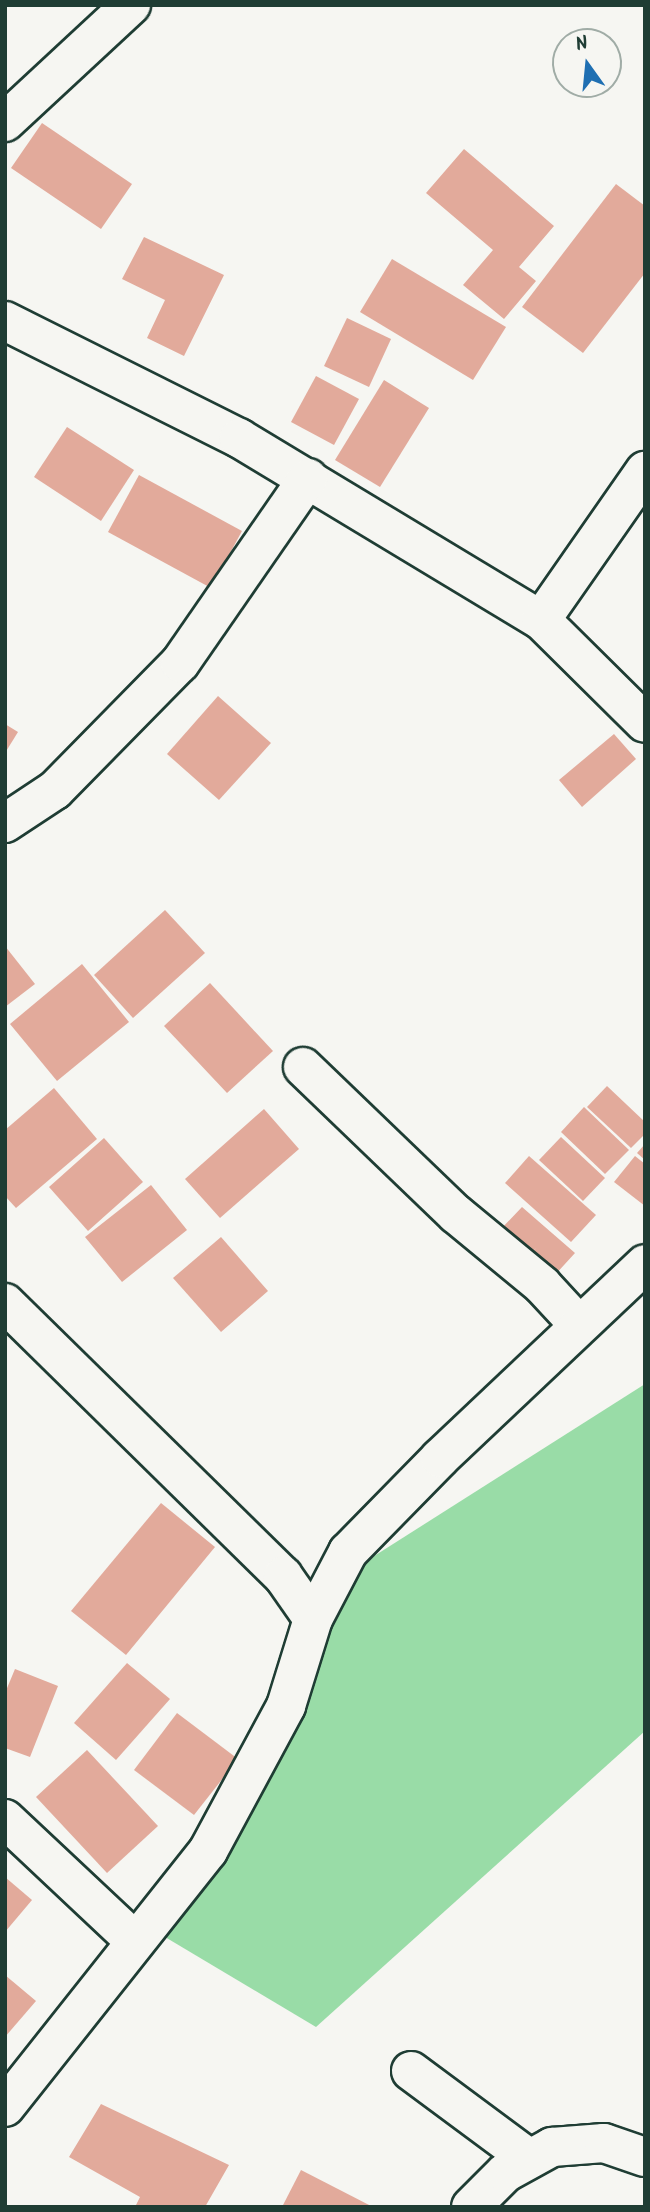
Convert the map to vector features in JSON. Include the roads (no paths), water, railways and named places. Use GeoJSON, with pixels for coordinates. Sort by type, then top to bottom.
{"type":"FeatureCollection","features":[{"type":"Feature","properties":{"kind":"street"},"geometry":{"type":"LineString","coordinates":[[5,122],[131,5]]}},
{"type":"Feature","properties":{"kind":"street"},"geometry":{"type":"LineString","coordinates":[[5,320],[239,438],[541,620],[645,723]]}},
{"type":"Feature","properties":{"kind":"street"},"geometry":{"type":"LineString","coordinates":[[541,620],[645,471]]}},
{"type":"Feature","properties":{"kind":"street"},"geometry":{"type":"LineString","coordinates":[[5,823],[55,790],[180,663],[308,478]]}},
{"type":"Feature","properties":{"kind":"street"},"geometry":{"type":"LineString","coordinates":[[303,1067],[456,1214],[542,1285],[578,1324]]}},
{"type":"Feature","properties":{"kind":"street"},"geometry":{"type":"LineString","coordinates":[[5,2107],[208,1851],[286,1706],[313,1619],[348,1552],[578,1324],[645,1264]]}},
{"type":"Feature","properties":{"kind":"street"},"geometry":{"type":"LineString","coordinates":[[5,1303],[283,1576],[313,1619]]}},
{"type":"Feature","properties":{"kind":"street"},"geometry":{"type":"LineString","coordinates":[[5,1819],[135,1941]]}},
{"type":"Feature","properties":{"kind":"street"},"geometry":{"type":"LineString","coordinates":[[411,2071],[527,2157]]}},
{"type":"Feature","properties":{"kind":"street"},"geometry":{"type":"LineString","coordinates":[[471,2207],[527,2157],[581,2143],[604,2143],[645,2157]]}}]}
